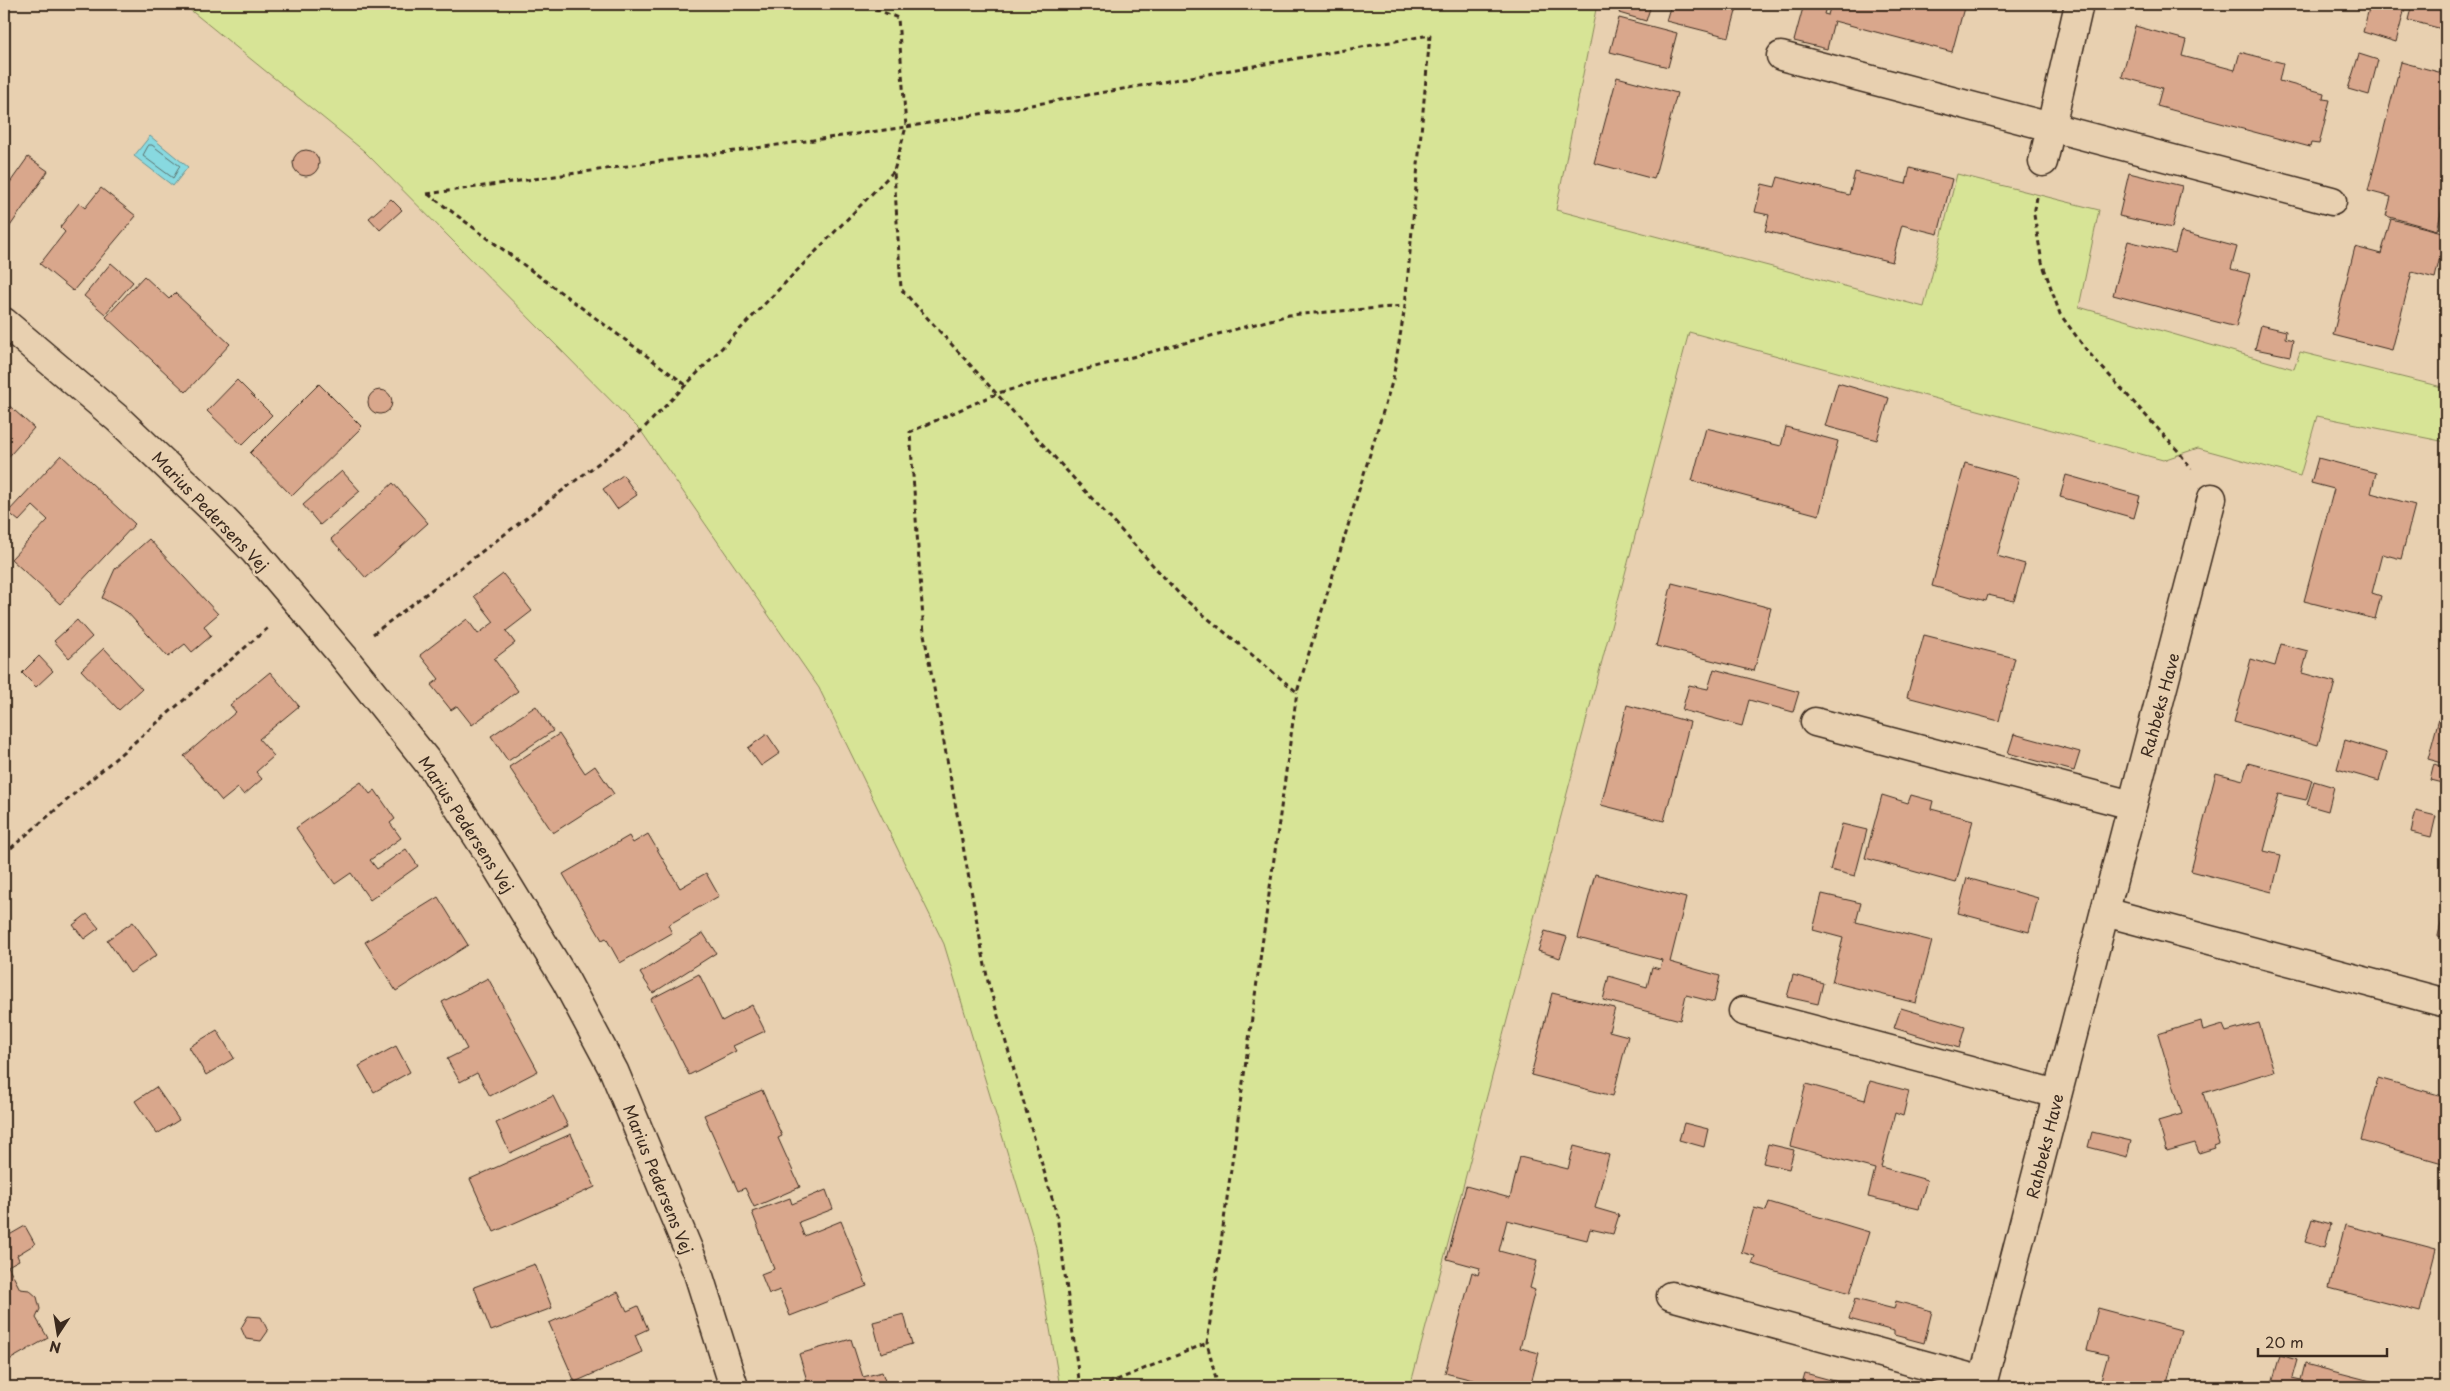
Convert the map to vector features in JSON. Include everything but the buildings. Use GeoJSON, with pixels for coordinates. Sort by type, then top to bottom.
{"type":"FeatureCollection","features":[{"type":"Feature","properties":{"kind":"street"},"geometry":{"type":"LineString","coordinates":[[2043,162],[2079,4]]}},
{"type":"Feature","properties":{"kind":"street"},"geometry":{"type":"LineString","coordinates":[[1782,56],[2332,201]]}},
{"type":"Feature","properties":{"kind":"street","name":"Marius Pedersens Vej"},"geometry":{"type":"LineString","coordinates":[[4,322],[84,389],[179,476],[248,545],[343,656],[434,770],[490,856],[588,1020],[622,1090],[693,1260],[715,1321],[734,1387]]}},
{"type":"Feature","properties":{"kind":"street","name":"Rahbeks Have"},"geometry":{"type":"LineString","coordinates":[[1671,1296],[1983,1381],[2212,498]]}},
{"type":"Feature","properties":{"kind":"street"},"geometry":{"type":"LineString","coordinates":[[1814,722],[2132,805]]}},
{"type":"Feature","properties":{"kind":"street"},"geometry":{"type":"LineString","coordinates":[[2105,912],[2446,1004]]}},
{"type":"Feature","properties":{"kind":"street"},"geometry":{"type":"LineString","coordinates":[[1743,1011],[2057,1094]]}},
{"type":"Feature","properties":{"kind":"path"},"geometry":{"type":"LineString","coordinates":[[863,4],[898,18],[906,127],[894,170],[901,290],[998,393],[1182,597],[1297,692]]}},
{"type":"Feature","properties":{"kind":"path"},"geometry":{"type":"LineString","coordinates":[[686,386],[427,194],[906,127],[1430,35],[1405,306],[1393,379],[1297,692],[1207,1343],[1218,1387]]}},
{"type":"Feature","properties":{"kind":"path"},"geometry":{"type":"LineString","coordinates":[[2043,162],[2034,215],[2042,262],[2060,314],[2088,352],[2179,452],[2212,498]]}},
{"type":"Feature","properties":{"kind":"path"},"geometry":{"type":"LineString","coordinates":[[343,656],[641,431],[894,170]]}},
{"type":"Feature","properties":{"kind":"path"},"geometry":{"type":"LineString","coordinates":[[1080,1387],[1058,1215],[988,982],[924,634],[910,432],[998,393],[1289,315],[1405,306]]}},
{"type":"Feature","properties":{"kind":"path"},"geometry":{"type":"LineString","coordinates":[[4,854],[297,602]]}},
{"type":"Feature","properties":{"kind":"path"},"geometry":{"type":"LineString","coordinates":[[1100,1387],[1207,1343]]}},
{"type":"Feature","properties":{"kind":"green space"},"geometry":{"type":"Polygon","coordinates":[[[183,4],[1597,4],[1556,210],[1924,307],[1957,174],[2099,210],[2079,307],[2294,369],[2300,352],[2446,388],[2446,442],[2317,416],[2300,476],[2198,448],[2163,460],[1689,332],[1410,1387],[1060,1387],[1036,1247],[944,944],[819,688],[641,431],[364,151],[183,4]]]}},
{"type":"Feature","properties":{"kind":"water"},"geometry":{"type":"Polygon","coordinates":[[[150,136],[188,167],[173,186],[134,156],[150,136]]]}}]}
